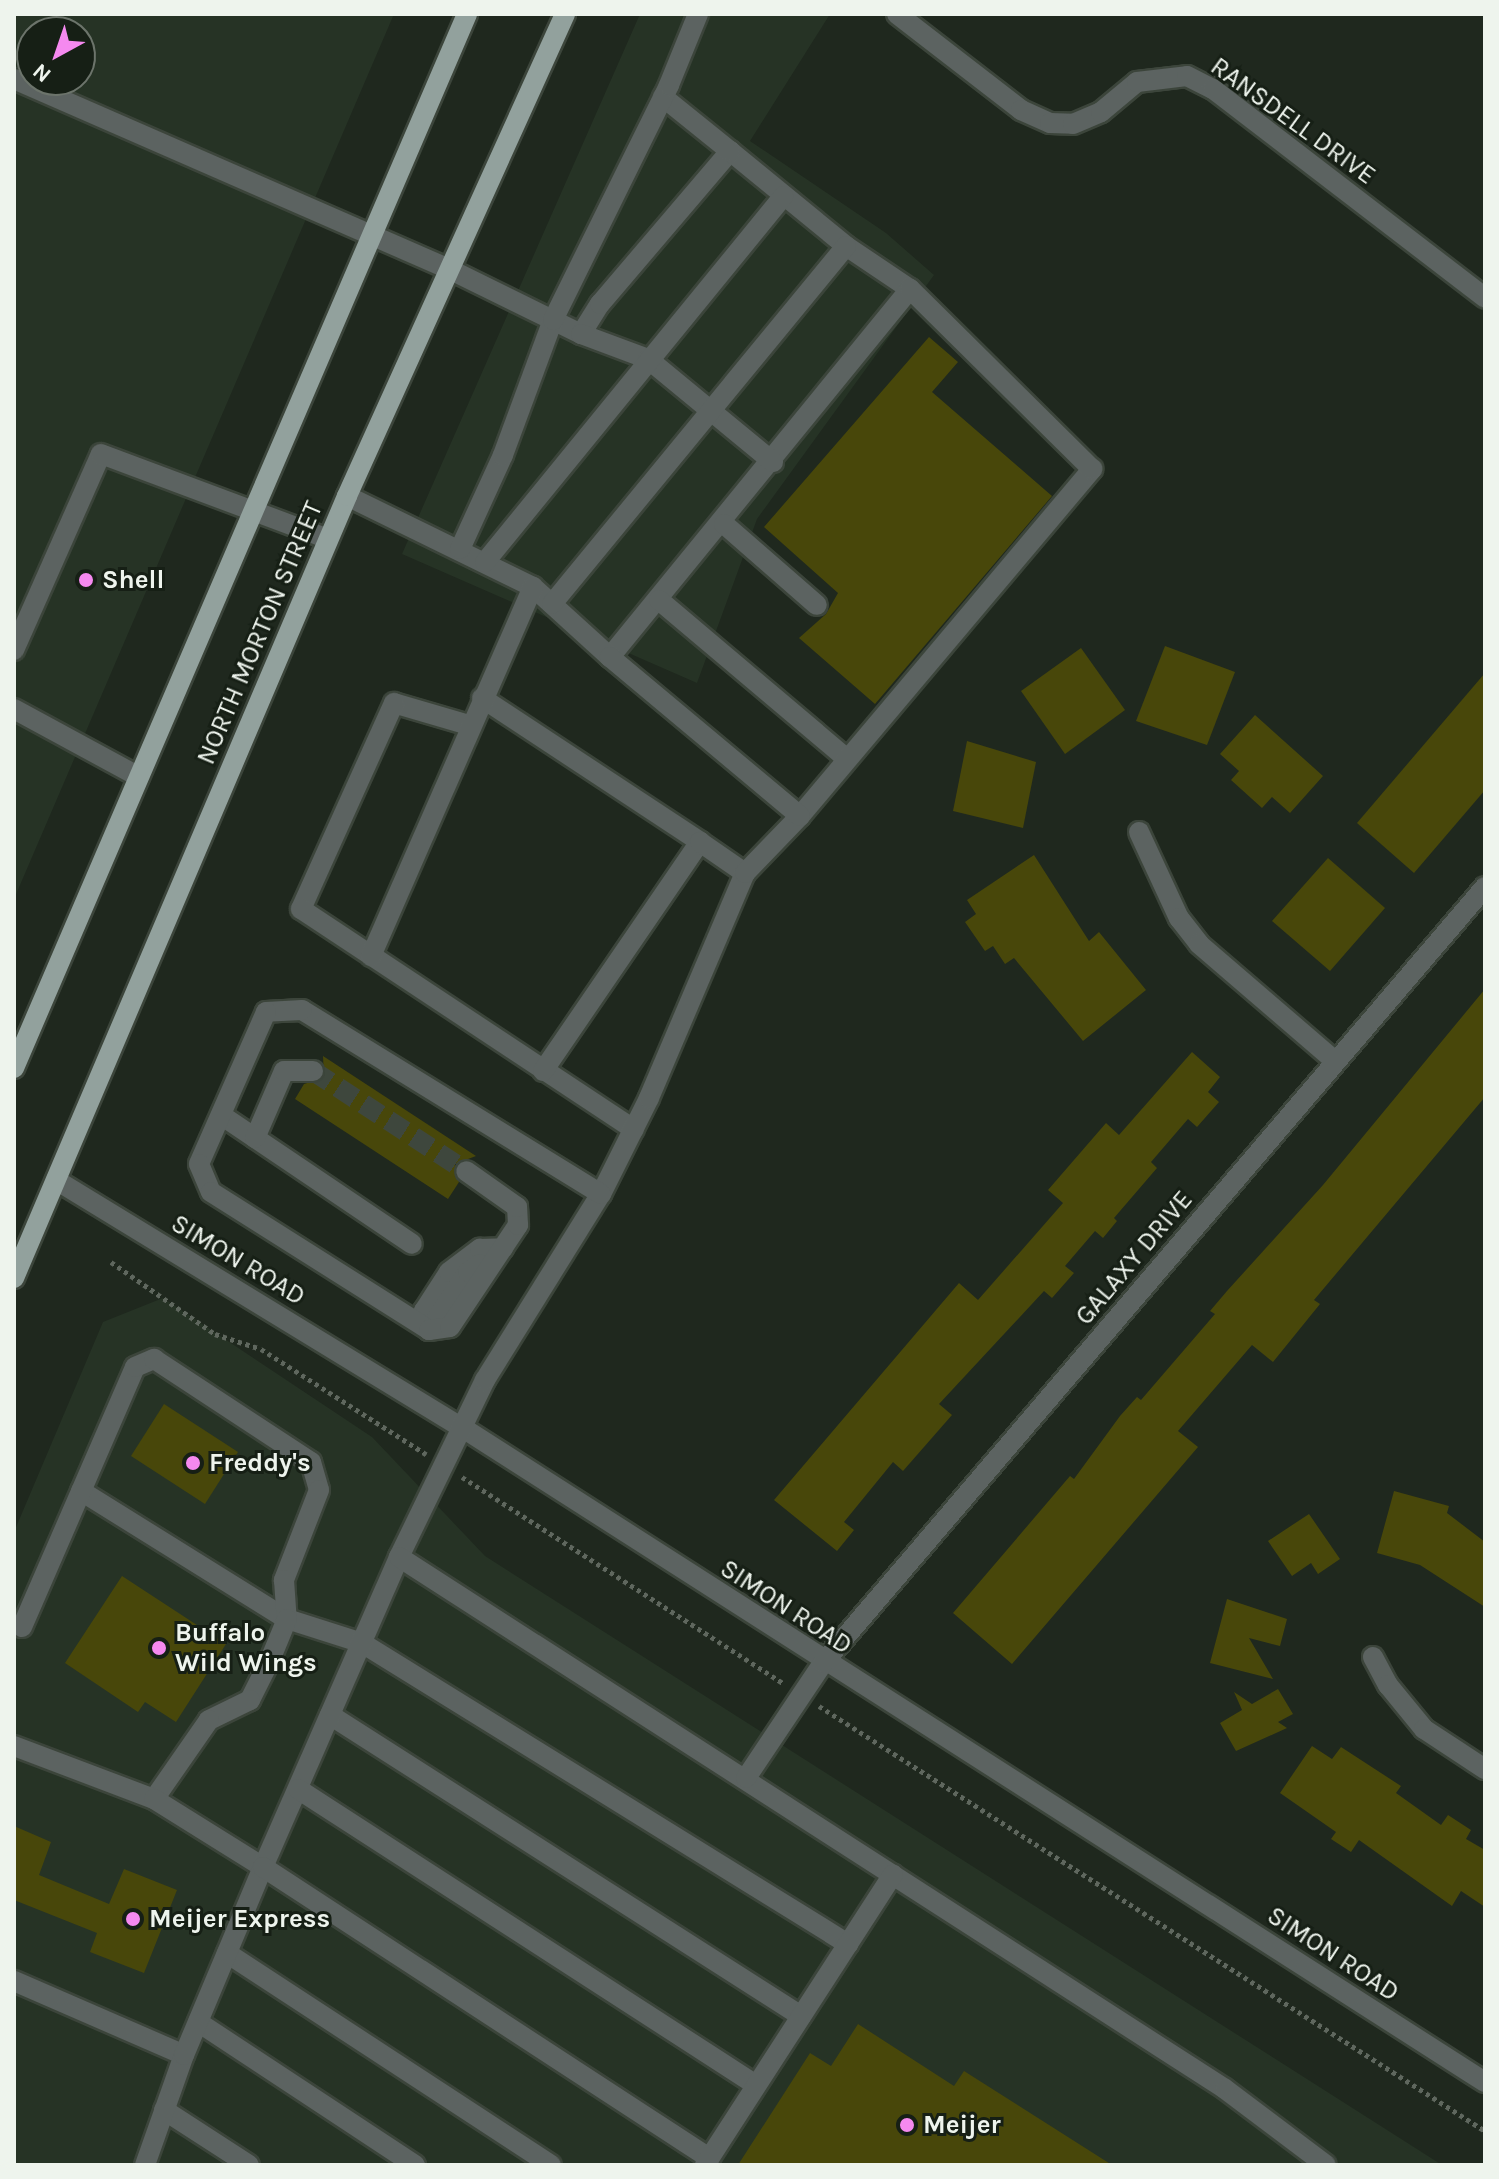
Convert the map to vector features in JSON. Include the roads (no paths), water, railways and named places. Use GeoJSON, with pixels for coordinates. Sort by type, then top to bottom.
{"type":"FeatureCollection","features":[{"type":"Feature","properties":{"kind":"main road","name":"NORTH MORTON STREET"},"geometry":{"type":"LineString","coordinates":[[14,1068],[374,237],[467,14]]}},
{"type":"Feature","properties":{"kind":"main road","name":"NORTH MORTON STREET"},"geometry":{"type":"LineString","coordinates":[[14,1278],[328,539],[453,271],[565,14]]}},
{"type":"Feature","properties":{"kind":"street"},"geometry":{"type":"LineString","coordinates":[[460,549],[503,455],[553,320],[663,97],[698,14]]}},
{"type":"Feature","properties":{"kind":"street","name":"RANSDELL DRIVE"},"geometry":{"type":"LineString","coordinates":[[897,14],[1021,110],[1050,123],[1073,124],[1101,112],[1137,82],[1187,76],[1213,89],[1485,298]]}},
{"type":"Feature","properties":{"kind":"street"},"geometry":{"type":"LineString","coordinates":[[14,79],[453,271],[581,334],[648,359],[773,462]]}},
{"type":"Feature","properties":{"kind":"street"},"geometry":{"type":"LineString","coordinates":[[145,2165],[184,2055],[399,1557],[485,1380],[601,1194],[634,1129],[745,873],[800,816],[1092,469],[910,289],[846,246],[663,97]]}},
{"type":"Feature","properties":{"kind":"street"},"geometry":{"type":"LineString","coordinates":[[581,334],[600,304],[730,151]]}},
{"type":"Feature","properties":{"kind":"street"},"geometry":{"type":"LineString","coordinates":[[485,562],[783,196]]}},
{"type":"Feature","properties":{"kind":"street"},"geometry":{"type":"LineString","coordinates":[[552,604],[846,246]]}},
{"type":"Feature","properties":{"kind":"street"},"geometry":{"type":"LineString","coordinates":[[610,657],[724,524],[910,289]]}},
{"type":"Feature","properties":{"kind":"street"},"geometry":{"type":"LineString","coordinates":[[14,650],[101,454],[328,539]]}},
{"type":"Feature","properties":{"kind":"street"},"geometry":{"type":"LineString","coordinates":[[347,496],[533,587],[610,657],[800,816]]}},
{"type":"Feature","properties":{"kind":"street"},"geometry":{"type":"LineString","coordinates":[[724,524],[817,605]]}},
{"type":"Feature","properties":{"kind":"street"},"geometry":{"type":"LineString","coordinates":[[371,956],[469,725],[533,587]]}},
{"type":"Feature","properties":{"kind":"street"},"geometry":{"type":"LineString","coordinates":[[659,600],[847,759]]}},
{"type":"Feature","properties":{"kind":"street"},"geometry":{"type":"LineString","coordinates":[[482,698],[745,873]]}},
{"type":"Feature","properties":{"kind":"street"},"geometry":{"type":"LineString","coordinates":[[469,725],[394,703],[301,909],[634,1129]]}},
{"type":"Feature","properties":{"kind":"street"},"geometry":{"type":"LineString","coordinates":[[14,709],[139,777]]}},
{"type":"Feature","properties":{"kind":"street"},"geometry":{"type":"LineString","coordinates":[[1139,832],[1179,918],[1199,944],[1335,1061]]}},
{"type":"Feature","properties":{"kind":"street"},"geometry":{"type":"LineString","coordinates":[[543,1071],[700,842]]}},
{"type":"Feature","properties":{"kind":"street","name":"GALAXY DRIVE"},"geometry":{"type":"LineString","coordinates":[[746,1778],[823,1663],[1485,887]]}},
{"type":"Feature","properties":{"kind":"street"},"geometry":{"type":"LineString","coordinates":[[466,1171],[517,1207],[518,1225],[450,1327],[429,1330],[211,1192],[199,1164],[266,1012],[302,1010],[601,1194]]}},
{"type":"Feature","properties":{"kind":"street"},"geometry":{"type":"LineString","coordinates":[[255,1138],[284,1071],[313,1071]]}},
{"type":"Feature","properties":{"kind":"street"},"geometry":{"type":"LineString","coordinates":[[221,1115],[412,1244]]}},
{"type":"Feature","properties":{"kind":"street","name":"SIMON ROAD"},"geometry":{"type":"LineString","coordinates":[[56,1180],[463,1428],[823,1663],[1485,2082]]}},
{"type":"Feature","properties":{"kind":"street"},"geometry":{"type":"LineString","coordinates":[[429,1330],[424,1311],[449,1272],[480,1249],[503,1248]]}},
{"type":"Feature","properties":{"kind":"street"},"geometry":{"type":"LineString","coordinates":[[22,1627],[135,1367],[154,1359],[311,1462],[319,1490],[284,1580],[287,1619],[250,1700],[209,1720],[154,1799]]}},
{"type":"Feature","properties":{"kind":"street"},"geometry":{"type":"LineString","coordinates":[[81,1491],[287,1619],[362,1643],[848,1944]]}},
{"type":"Feature","properties":{"kind":"street"},"geometry":{"type":"LineString","coordinates":[[399,1557],[1225,2089],[1326,2165]]}},
{"type":"Feature","properties":{"kind":"street"},"geometry":{"type":"LineString","coordinates":[[1373,1657],[1388,1685],[1424,1729],[1485,1769]]}},
{"type":"Feature","properties":{"kind":"street"},"geometry":{"type":"LineString","coordinates":[[330,1715],[801,2016]]}},
{"type":"Feature","properties":{"kind":"street"},"geometry":{"type":"LineString","coordinates":[[14,1746],[154,1799],[263,1867],[707,2162],[893,1874]]}},
{"type":"Feature","properties":{"kind":"street"},"geometry":{"type":"LineString","coordinates":[[298,1789],[756,2085]]}},
{"type":"Feature","properties":{"kind":"street"},"geometry":{"type":"LineString","coordinates":[[227,1953],[551,2165]]}},
{"type":"Feature","properties":{"kind":"street"},"geometry":{"type":"LineString","coordinates":[[14,1981],[184,2055]]}},
{"type":"Feature","properties":{"kind":"street"},"geometry":{"type":"LineString","coordinates":[[198,2022],[415,2165]]}},
{"type":"Feature","properties":{"kind":"street"},"geometry":{"type":"LineString","coordinates":[[164,2110],[249,2165]]}},
{"type":"Feature","properties":{"kind":"tunnel"},"geometry":{"type":"LineString","coordinates":[[313,1071],[466,1171]]}},
{"type":"Feature","properties":{"kind":"place","name":"Shell"},"geometry":{"type":"Point","coordinates":[86,580]}},
{"type":"Feature","properties":{"kind":"place","name":"Freddy's"},"geometry":{"type":"Point","coordinates":[193,1463]}},
{"type":"Feature","properties":{"kind":"place","name":"Buffalo Wild Wings"},"geometry":{"type":"Point","coordinates":[159,1648]}},
{"type":"Feature","properties":{"kind":"place","name":"Meijer Express"},"geometry":{"type":"Point","coordinates":[133,1919]}},
{"type":"Feature","properties":{"kind":"place","name":"Meijer"},"geometry":{"type":"Point","coordinates":[907,2125]}}]}
